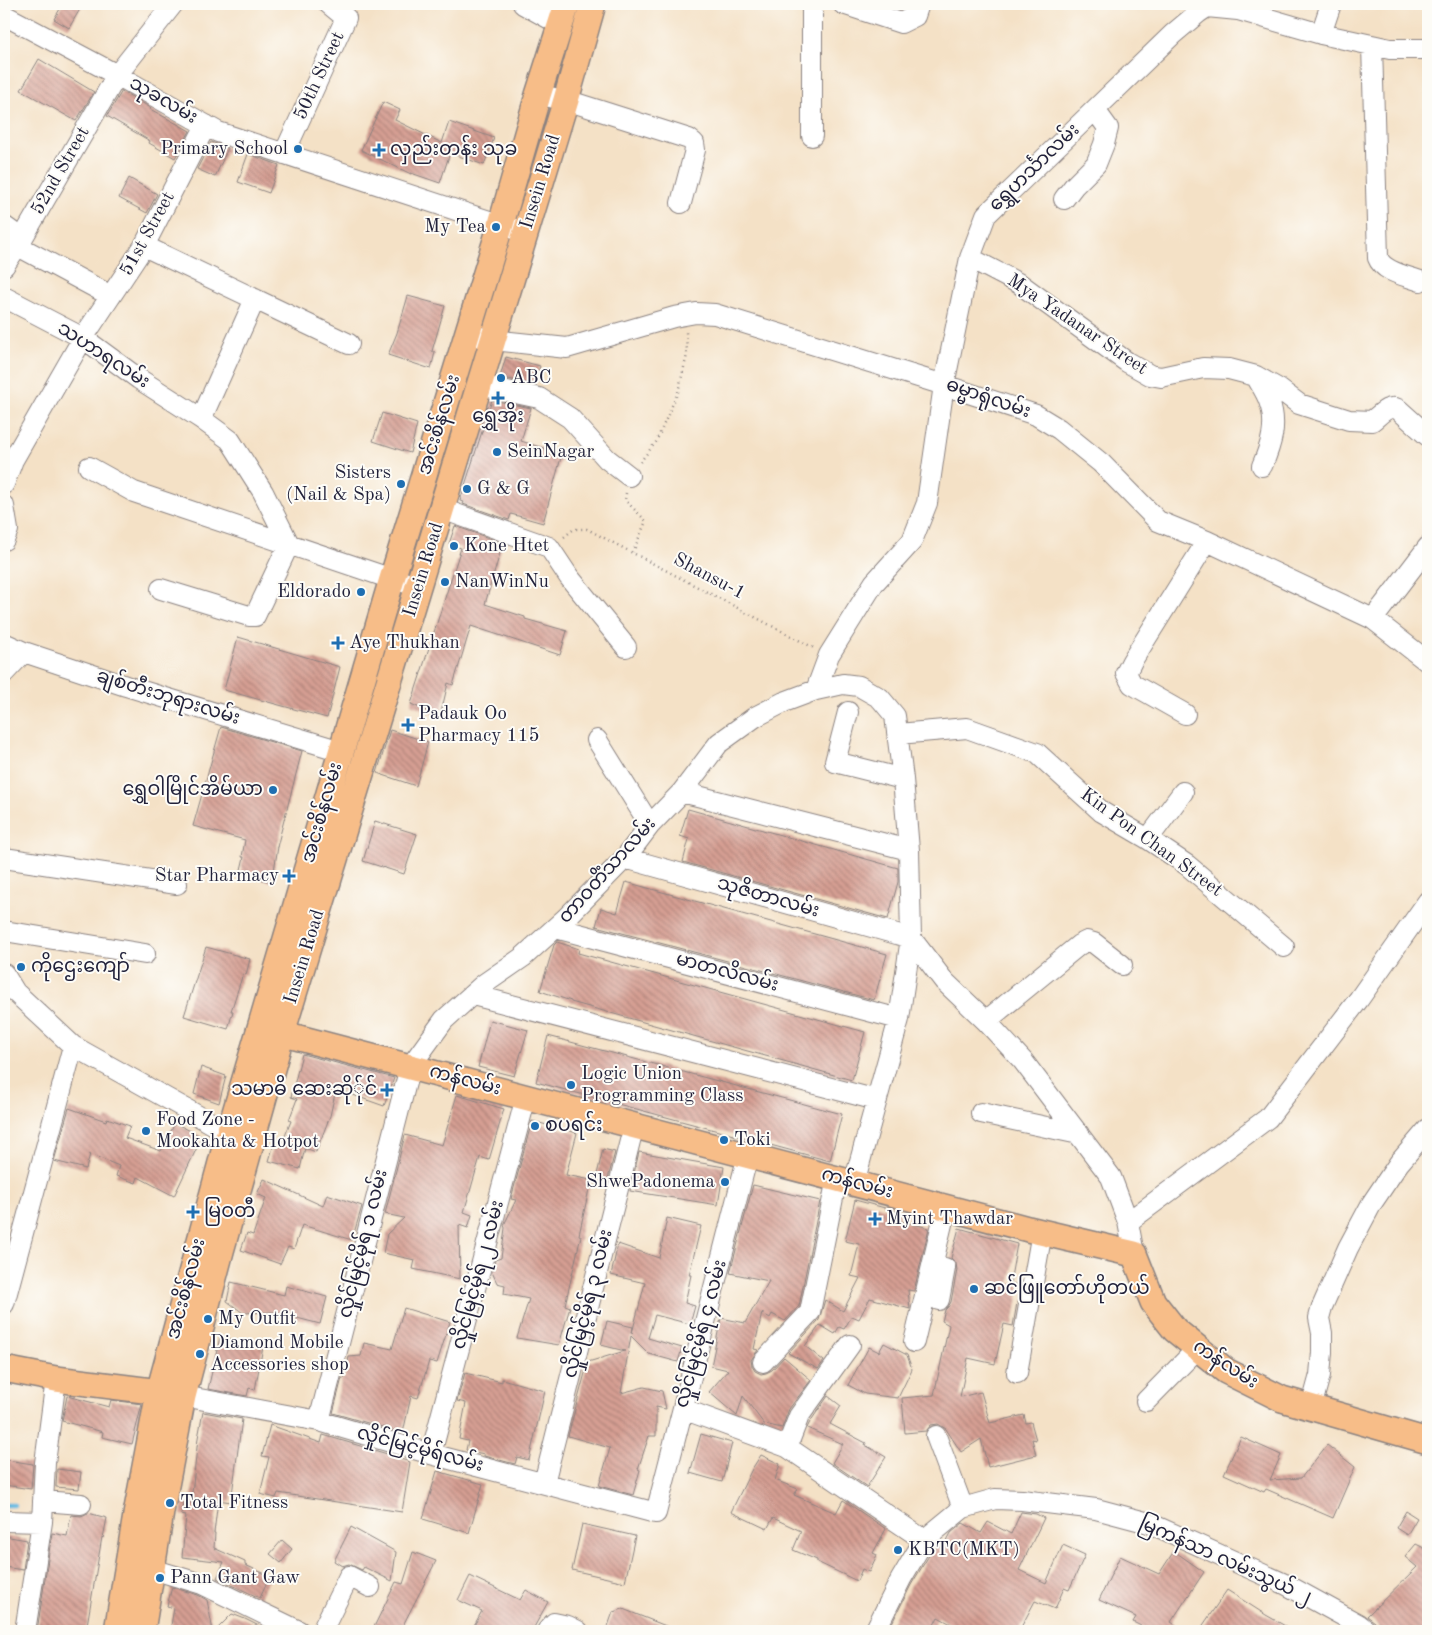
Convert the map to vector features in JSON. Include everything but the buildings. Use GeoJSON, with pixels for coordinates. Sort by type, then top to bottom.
{"type":"FeatureCollection","features":[{"type":"Feature","properties":{"kind":"main road","name":"Insein Road"},"geometry":{"type":"LineString","coordinates":[[221,1251],[240,1137],[271,1030],[418,586],[566,100],[593,4]]}},
{"type":"Feature","properties":{"kind":"main road","name":"အင်းစိန်လမ်း"},"geometry":{"type":"LineString","coordinates":[[271,1030],[341,751],[501,224],[538,94],[564,15]]}},
{"type":"Feature","properties":{"kind":"main road","name":"ကန်လမ်း"},"geometry":{"type":"LineString","coordinates":[[271,1030],[845,1181],[1134,1254],[1153,1302],[1175,1330],[1226,1371],[1282,1400],[1428,1441]]}},
{"type":"Feature","properties":{"kind":"main road","name":"အင်းစိန်လမ်း"},"geometry":{"type":"LineString","coordinates":[[117,1631],[159,1392],[240,1137]]}},
{"type":"Feature","properties":{"kind":"main road","name":"အင်းစိန်လမ်း"},"geometry":{"type":"LineString","coordinates":[[142,1631],[183,1396],[221,1251]]}},
{"type":"Feature","properties":{"kind":"main road"},"geometry":{"type":"LineString","coordinates":[[4,1369],[56,1379],[183,1396]]}},
{"type":"Feature","properties":{"kind":"street","name":"52nd Street"},"geometry":{"type":"LineString","coordinates":[[4,266],[20,242],[117,75],[173,4]]}},
{"type":"Feature","properties":{"kind":"street","name":"50th Street"},"geometry":{"type":"LineString","coordinates":[[284,154],[346,18],[329,4]]}},
{"type":"Feature","properties":{"kind":"street"},"geometry":{"type":"LineString","coordinates":[[522,4],[564,15]]}},
{"type":"Feature","properties":{"kind":"street"},"geometry":{"type":"LineString","coordinates":[[812,4],[812,136]]}},
{"type":"Feature","properties":{"kind":"street"},"geometry":{"type":"LineString","coordinates":[[842,4],[901,23],[915,16],[919,4]]}},
{"type":"Feature","properties":{"kind":"street"},"geometry":{"type":"LineString","coordinates":[[1321,34],[1331,4]]}},
{"type":"Feature","properties":{"kind":"street","name":"ရွှေဟင်္သာလမ်း"},"geometry":{"type":"LineString","coordinates":[[816,690],[829,655],[874,584],[912,541],[927,503],[944,385],[970,258],[986,215],[1174,34],[1198,13],[1208,7],[1240,7],[1321,34],[1390,49],[1428,48]]}},
{"type":"Feature","properties":{"kind":"street","name":"သုခလမ်း"},"geometry":{"type":"LineString","coordinates":[[4,15],[117,75],[218,132],[526,233]]}},
{"type":"Feature","properties":{"kind":"street"},"geometry":{"type":"LineString","coordinates":[[1372,45],[1378,258],[1380,264],[1387,268],[1420,281]]}},
{"type":"Feature","properties":{"kind":"street"},"geometry":{"type":"LineString","coordinates":[[538,94],[566,100],[689,139],[694,143],[695,150],[681,202]]}},
{"type":"Feature","properties":{"kind":"street"},"geometry":{"type":"LineString","coordinates":[[1064,199],[1096,164],[1104,144],[1108,128],[1095,110]]}},
{"type":"Feature","properties":{"kind":"street","name":"51st Street"},"geometry":{"type":"LineString","coordinates":[[4,484],[13,460],[83,338],[144,246],[206,125]]}},
{"type":"Feature","properties":{"kind":"street"},"geometry":{"type":"LineString","coordinates":[[4,226],[20,242],[111,296]]}},
{"type":"Feature","properties":{"kind":"street"},"geometry":{"type":"LineString","coordinates":[[144,246],[349,344]]}},
{"type":"Feature","properties":{"kind":"street","name":"Mya Yadanar Street"},"geometry":{"type":"LineString","coordinates":[[970,258],[1020,284],[1127,362],[1150,375],[1161,377],[1203,368],[1230,369],[1256,376],[1279,389],[1299,404],[1349,420],[1372,421],[1393,406],[1398,408],[1428,436]]}},
{"type":"Feature","properties":{"kind":"street","name":"သဟာရလမ်း"},"geometry":{"type":"LineString","coordinates":[[4,297],[83,338],[139,379],[200,418],[230,440],[264,492],[289,544]]}},
{"type":"Feature","properties":{"kind":"street"},"geometry":{"type":"LineString","coordinates":[[200,418],[203,416],[255,299]]}},
{"type":"Feature","properties":{"kind":"street","name":"ဓမ္မာရုံလမ်း"},"geometry":{"type":"LineString","coordinates":[[468,334],[493,340],[567,348],[686,315],[696,313],[715,314],[1036,415],[1059,429],[1101,463],[1158,521],[1207,541],[1373,619],[1428,662]]}},
{"type":"Feature","properties":{"kind":"street"},"geometry":{"type":"LineString","coordinates":[[1256,376],[1270,402],[1274,426],[1270,448],[1262,466]]}},
{"type":"Feature","properties":{"kind":"street"},"geometry":{"type":"LineString","coordinates":[[479,385],[539,398],[570,418],[607,459],[629,476]]}},
{"type":"Feature","properties":{"kind":"street"},"geometry":{"type":"LineString","coordinates":[[89,467],[134,492],[392,579],[418,586]]}},
{"type":"Feature","properties":{"kind":"street"},"geometry":{"type":"LineString","coordinates":[[4,506],[8,530],[4,540]]}},
{"type":"Feature","properties":{"kind":"street"},"geometry":{"type":"LineString","coordinates":[[442,509],[549,547],[569,577],[626,647]]}},
{"type":"Feature","properties":{"kind":"street"},"geometry":{"type":"LineString","coordinates":[[1185,714],[1132,684],[1126,673],[1207,541]]}},
{"type":"Feature","properties":{"kind":"street"},"geometry":{"type":"LineString","coordinates":[[161,589],[249,616],[255,616],[289,544]]}},
{"type":"Feature","properties":{"kind":"street"},"geometry":{"type":"LineString","coordinates":[[1373,619],[1428,547]]}},
{"type":"Feature","properties":{"kind":"street","name":"ချစ်တီးဘုရားလမ်း"},"geometry":{"type":"LineString","coordinates":[[4,642],[24,652],[126,686],[341,751]]}},
{"type":"Feature","properties":{"kind":"street"},"geometry":{"type":"LineString","coordinates":[[4,673],[24,652]]}},
{"type":"Feature","properties":{"kind":"street","name":"တာဝတိံသာလမ်း"},"geometry":{"type":"LineString","coordinates":[[410,1067],[444,1020],[484,984],[523,957],[556,928],[625,858],[650,824],[682,792],[720,743],[756,717],[784,702],[816,690],[843,684],[859,686],[880,698],[895,716],[898,734]]}},
{"type":"Feature","properties":{"kind":"street"},"geometry":{"type":"LineString","coordinates":[[848,712],[835,762],[903,779]]}},
{"type":"Feature","properties":{"kind":"street","name":"Kin Pon Chan Street"},"geometry":{"type":"LineString","coordinates":[[898,734],[968,728],[1037,753],[1102,812],[1148,839],[1187,866],[1284,947]]}},
{"type":"Feature","properties":{"kind":"street"},"geometry":{"type":"LineString","coordinates":[[764,1362],[810,1312],[845,1181],[876,1100],[899,1019],[911,938],[908,850],[898,734]]}},
{"type":"Feature","properties":{"kind":"street"},"geometry":{"type":"LineString","coordinates":[[597,740],[650,824]]}},
{"type":"Feature","properties":{"kind":"street"},"geometry":{"type":"LineString","coordinates":[[682,792],[908,850]]}},
{"type":"Feature","properties":{"kind":"street"},"geometry":{"type":"LineString","coordinates":[[1148,839],[1183,792]]}},
{"type":"Feature","properties":{"kind":"street"},"geometry":{"type":"LineString","coordinates":[[4,858],[178,884]]}},
{"type":"Feature","properties":{"kind":"street","name":"သုဇိတာလမ်း"},"geometry":{"type":"LineString","coordinates":[[625,858],[911,938]]}},
{"type":"Feature","properties":{"kind":"street"},"geometry":{"type":"LineString","coordinates":[[1128,1222],[1268,1118],[1359,998],[1428,901]]}},
{"type":"Feature","properties":{"kind":"street","name":"မာတလိလမ်း"},"geometry":{"type":"LineString","coordinates":[[556,928],[899,1019]]}},
{"type":"Feature","properties":{"kind":"street"},"geometry":{"type":"LineString","coordinates":[[4,931],[145,954]]}},
{"type":"Feature","properties":{"kind":"street"},"geometry":{"type":"LineString","coordinates":[[911,938],[944,981],[1024,1061],[1111,1177],[1128,1222],[1134,1254]]}},
{"type":"Feature","properties":{"kind":"street"},"geometry":{"type":"LineString","coordinates":[[986,1021],[1079,945],[1087,941],[1094,943],[1122,964]]}},
{"type":"Feature","properties":{"kind":"street"},"geometry":{"type":"LineString","coordinates":[[6,985],[73,1046],[240,1137]]}},
{"type":"Feature","properties":{"kind":"street"},"geometry":{"type":"LineString","coordinates":[[473,995],[876,1100]]}},
{"type":"Feature","properties":{"kind":"street"},"geometry":{"type":"LineString","coordinates":[[4,1304],[73,1046]]}},
{"type":"Feature","properties":{"kind":"street","name":"လှိုင်မြင့်မိုရ် ၁ လမ်း"},"geometry":{"type":"LineString","coordinates":[[319,1421],[410,1067]]}},
{"type":"Feature","properties":{"kind":"street","name":"လှိုင်မြင့်မိုရ် ၂ လမ်း"},"geometry":{"type":"LineString","coordinates":[[432,1454],[526,1097]]}},
{"type":"Feature","properties":{"kind":"street"},"geometry":{"type":"LineString","coordinates":[[981,1113],[1079,1134]]}},
{"type":"Feature","properties":{"kind":"street","name":"လှိုင်မြင့်မိုရ် ၃ လမ်း"},"geometry":{"type":"LineString","coordinates":[[544,1483],[634,1125]]}},
{"type":"Feature","properties":{"kind":"street"},"geometry":{"type":"LineString","coordinates":[[1311,1408],[1320,1375],[1322,1352],[1320,1318],[1322,1307],[1348,1248],[1372,1203],[1399,1163],[1428,1129]]}},
{"type":"Feature","properties":{"kind":"street","name":"လှိုင်မြင့်မိုရ် ၄ လမ်း"},"geometry":{"type":"LineString","coordinates":[[656,1513],[748,1155]]}},
{"type":"Feature","properties":{"kind":"street"},"geometry":{"type":"LineString","coordinates":[[939,1300],[951,1208]]}},
{"type":"Feature","properties":{"kind":"street"},"geometry":{"type":"LineString","coordinates":[[914,1342],[951,1208]]}},
{"type":"Feature","properties":{"kind":"street"},"geometry":{"type":"LineString","coordinates":[[1016,1373],[1042,1232]]}},
{"type":"Feature","properties":{"kind":"street"},"geometry":{"type":"LineString","coordinates":[[787,1447],[799,1416],[850,1345]]}},
{"type":"Feature","properties":{"kind":"street"},"geometry":{"type":"LineString","coordinates":[[1146,1401],[1197,1349]]}},
{"type":"Feature","properties":{"kind":"street"},"geometry":{"type":"LineString","coordinates":[[25,1631],[42,1522],[45,1463],[56,1379]]}},
{"type":"Feature","properties":{"kind":"street","name":"လှိုင်မြင့်မိုရ်လမ်း"},"geometry":{"type":"LineString","coordinates":[[183,1396],[319,1421],[432,1454],[656,1513]]}},
{"type":"Feature","properties":{"kind":"street"},"geometry":{"type":"LineString","coordinates":[[683,1409],[787,1447],[924,1540]]}},
{"type":"Feature","properties":{"kind":"street"},"geometry":{"type":"LineString","coordinates":[[936,1436],[963,1508]]}},
{"type":"Feature","properties":{"kind":"street","name":"မြကန်သာ လမ်းသွယ် ၂"},"geometry":{"type":"LineString","coordinates":[[875,1631],[900,1579],[924,1540],[963,1508],[995,1499],[1022,1500],[1096,1509],[1149,1523],[1287,1585],[1358,1624],[1367,1631]]}},
{"type":"Feature","properties":{"kind":"street"},"geometry":{"type":"LineString","coordinates":[[43,1501],[81,1504]]}},
{"type":"Feature","properties":{"kind":"street"},"geometry":{"type":"LineString","coordinates":[[4,1521],[42,1522]]}},
{"type":"Feature","properties":{"kind":"street"},"geometry":{"type":"LineString","coordinates":[[152,1569],[202,1584],[299,1631]]}},
{"type":"Feature","properties":{"kind":"street"},"geometry":{"type":"LineString","coordinates":[[322,1631],[349,1576],[370,1587]]}},
{"type":"Feature","properties":{"kind":"street"},"geometry":{"type":"LineString","coordinates":[[547,1631],[554,1623],[568,1626],[578,1631]]}},
{"type":"Feature","properties":{"kind":"path"},"geometry":{"type":"LineString","coordinates":[[633,552],[646,520],[625,500],[629,476],[656,442],[678,392],[687,355],[686,315]]}},
{"type":"Feature","properties":{"kind":"path","name":"Shansu-1"},"geometry":{"type":"LineString","coordinates":[[574,529],[587,529],[829,655]]}},
{"type":"Feature","properties":{"kind":"waterway"},"geometry":{"type":"LineString","coordinates":[[4,1505],[14,1505]]}},
{"type":"Feature","properties":{"kind":"place","name":"Primary School"},"geometry":{"type":"Point","coordinates":[298,149]}},
{"type":"Feature","properties":{"kind":"place","name":"လှည်းတန်း သုခ"},"geometry":{"type":"Point","coordinates":[379,150]}},
{"type":"Feature","properties":{"kind":"place","name":"My Tea"},"geometry":{"type":"Point","coordinates":[496,227]}},
{"type":"Feature","properties":{"kind":"place","name":"ABC"},"geometry":{"type":"Point","coordinates":[501,378]}},
{"type":"Feature","properties":{"kind":"place","name":"ရွှေအိုး"},"geometry":{"type":"Point","coordinates":[498,398]}},
{"type":"Feature","properties":{"kind":"place","name":"SeinNagar"},"geometry":{"type":"Point","coordinates":[497,452]}},
{"type":"Feature","properties":{"kind":"place","name":"Sisters (Nail & Spa)"},"geometry":{"type":"Point","coordinates":[401,484]}},
{"type":"Feature","properties":{"kind":"place","name":"G & G"},"geometry":{"type":"Point","coordinates":[467,489]}},
{"type":"Feature","properties":{"kind":"place","name":"Kone Htet"},"geometry":{"type":"Point","coordinates":[454,546]}},
{"type":"Feature","properties":{"kind":"place","name":"NanWinNu"},"geometry":{"type":"Point","coordinates":[445,582]}},
{"type":"Feature","properties":{"kind":"place","name":"Eldorado"},"geometry":{"type":"Point","coordinates":[361,592]}},
{"type":"Feature","properties":{"kind":"place","name":"Aye Thukhan"},"geometry":{"type":"Point","coordinates":[338,643]}},
{"type":"Feature","properties":{"kind":"place","name":"Padauk Oo Pharmacy 115"},"geometry":{"type":"Point","coordinates":[408,725]}},
{"type":"Feature","properties":{"kind":"place","name":"ရွှေဝါမြိုင်အိမ်ယာ"},"geometry":{"type":"Point","coordinates":[273,790]}},
{"type":"Feature","properties":{"kind":"place","name":"Star Pharmacy"},"geometry":{"type":"Point","coordinates":[289,876]}},
{"type":"Feature","properties":{"kind":"place","name":"ကိုဌေးကျော်"},"geometry":{"type":"Point","coordinates":[21,967]}},
{"type":"Feature","properties":{"kind":"place","name":"Logic Union Programming Class"},"geometry":{"type":"Point","coordinates":[571,1085]}},
{"type":"Feature","properties":{"kind":"place","name":"သမာဓိ ဆေးဆို်ုင်"},"geometry":{"type":"Point","coordinates":[387,1090]}},
{"type":"Feature","properties":{"kind":"place","name":"စပရင်း"},"geometry":{"type":"Point","coordinates":[535,1126]}},
{"type":"Feature","properties":{"kind":"place","name":"Food Zone - Mookahta & Hotpot"},"geometry":{"type":"Point","coordinates":[146,1131]}},
{"type":"Feature","properties":{"kind":"place","name":"Toki"},"geometry":{"type":"Point","coordinates":[724,1140]}},
{"type":"Feature","properties":{"kind":"place","name":"ShwePadonema"},"geometry":{"type":"Point","coordinates":[725,1182]}},
{"type":"Feature","properties":{"kind":"place","name":"မြဝတီ"},"geometry":{"type":"Point","coordinates":[193,1212]}},
{"type":"Feature","properties":{"kind":"place","name":"Myint Thawdar"},"geometry":{"type":"Point","coordinates":[875,1219]}},
{"type":"Feature","properties":{"kind":"place","name":"ဆင်ဖြူတော်ဟိုတယ်"},"geometry":{"type":"Point","coordinates":[974,1289]}},
{"type":"Feature","properties":{"kind":"place","name":"My Outfit"},"geometry":{"type":"Point","coordinates":[208,1319]}},
{"type":"Feature","properties":{"kind":"place","name":"Diamond Mobile Accessories shop"},"geometry":{"type":"Point","coordinates":[200,1354]}},
{"type":"Feature","properties":{"kind":"place","name":"Total Fitness"},"geometry":{"type":"Point","coordinates":[170,1503]}},
{"type":"Feature","properties":{"kind":"place","name":"KBTC(MKT)"},"geometry":{"type":"Point","coordinates":[898,1550]}},
{"type":"Feature","properties":{"kind":"place","name":"Pann Gant Gaw"},"geometry":{"type":"Point","coordinates":[160,1578]}}]}
